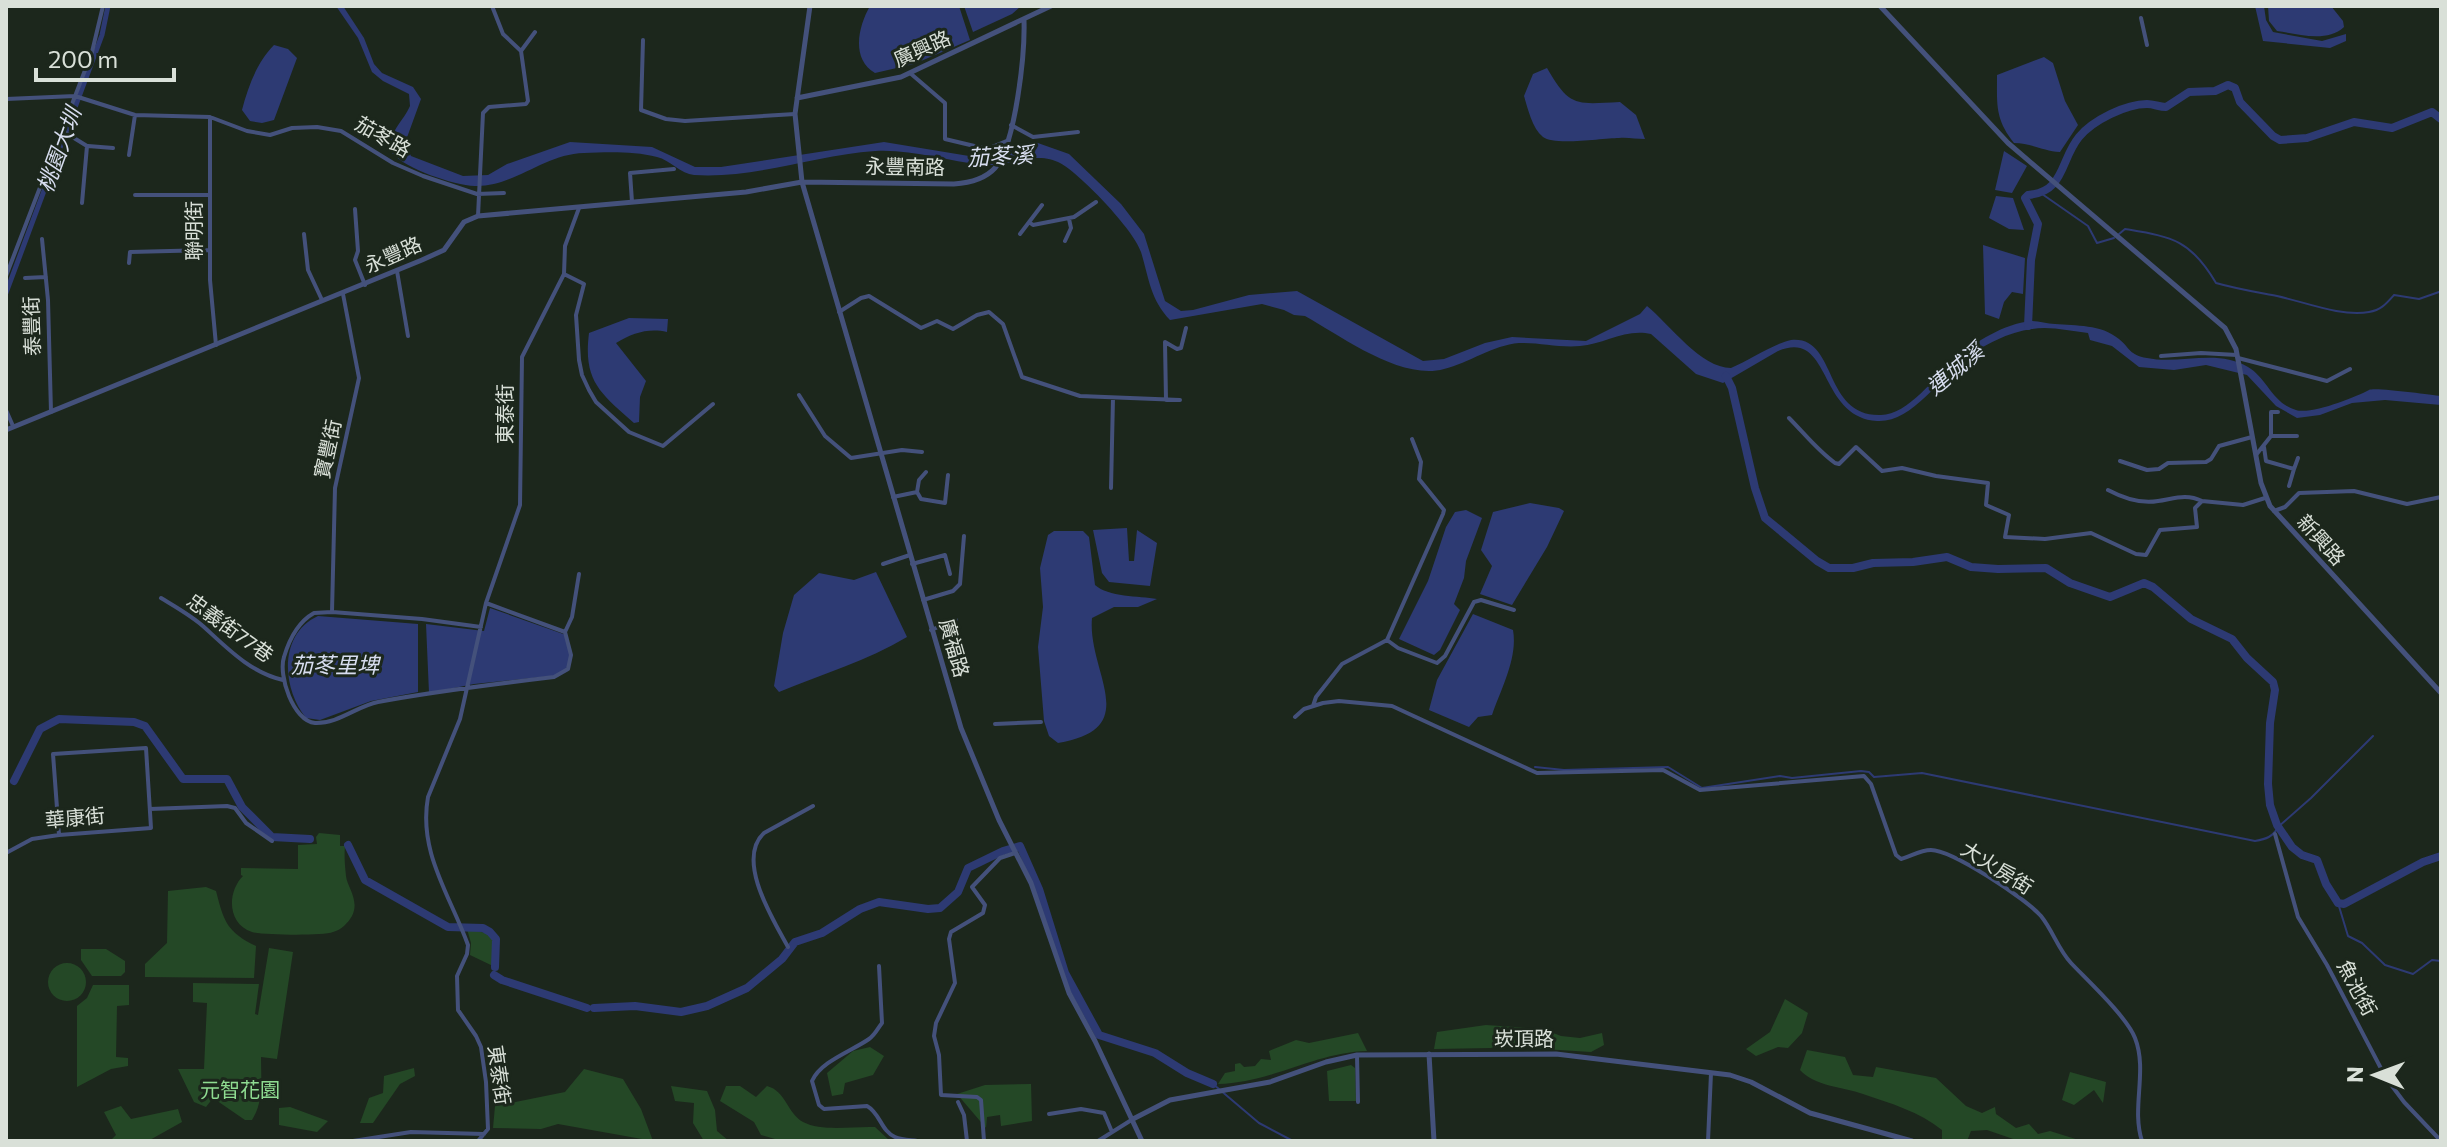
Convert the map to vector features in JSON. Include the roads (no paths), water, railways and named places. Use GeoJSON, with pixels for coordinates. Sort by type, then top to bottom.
{"type":"FeatureCollection","features":[{"type":"Feature","properties":{"kind":"street"},"geometry":{"type":"LineString","coordinates":[[6,276],[77,95],[103,6]]}},
{"type":"Feature","properties":{"kind":"street"},"geometry":{"type":"LineString","coordinates":[[492,6],[503,34],[521,51],[528,101],[526,104],[485,109],[482,174],[477,194],[478,216],[746,192],[802,182]]}},
{"type":"Feature","properties":{"kind":"street"},"geometry":{"type":"LineString","coordinates":[[643,40],[641,110],[666,119],[685,121],[795,114],[810,6]]}},
{"type":"Feature","properties":{"kind":"street","name":"廣興路"},"geometry":{"type":"LineString","coordinates":[[797,98],[885,82],[910,73],[1051,6]]}},
{"type":"Feature","properties":{"kind":"street"},"geometry":{"type":"LineString","coordinates":[[1880,6],[1989,125],[2225,328],[2233,339],[2238,358]]}},
{"type":"Feature","properties":{"kind":"street"},"geometry":{"type":"LineString","coordinates":[[2141,18],[2147,45]]}},
{"type":"Feature","properties":{"kind":"street"},"geometry":{"type":"LineString","coordinates":[[910,73],[945,103],[945,139],[987,149],[1009,140],[1025,50],[1024,20]]}},
{"type":"Feature","properties":{"kind":"street"},"geometry":{"type":"LineString","coordinates":[[521,51],[535,32]]}},
{"type":"Feature","properties":{"kind":"street"},"geometry":{"type":"LineString","coordinates":[[6,99],[77,95]]}},
{"type":"Feature","properties":{"kind":"street","name":"茄苳路"},"geometry":{"type":"LineString","coordinates":[[77,95],[85,101],[135,115],[210,117],[247,131],[270,135],[292,128],[317,127],[341,131],[403,167],[433,180],[477,194],[504,193]]}},
{"type":"Feature","properties":{"kind":"street","name":"廣福路"},"geometry":{"type":"LineString","coordinates":[[795,114],[802,182],[961,728],[1005,833],[1031,883],[1063,970],[1142,1141]]}},
{"type":"Feature","properties":{"kind":"street"},"geometry":{"type":"LineString","coordinates":[[129,155],[135,115]]}},
{"type":"Feature","properties":{"kind":"street","name":"聯明街"},"geometry":{"type":"LineString","coordinates":[[210,117],[210,280],[216,345]]}},
{"type":"Feature","properties":{"kind":"street"},"geometry":{"type":"LineString","coordinates":[[1011,125],[1033,137],[1078,132]]}},
{"type":"Feature","properties":{"kind":"street"},"geometry":{"type":"LineString","coordinates":[[63,131],[87,146],[113,148]]}},
{"type":"Feature","properties":{"kind":"street","name":"永豐南路"},"geometry":{"type":"LineString","coordinates":[[802,182],[961,183],[991,172],[1000,161],[1009,140]]}},
{"type":"Feature","properties":{"kind":"street"},"geometry":{"type":"LineString","coordinates":[[82,203],[87,146]]}},
{"type":"Feature","properties":{"kind":"street"},"geometry":{"type":"LineString","coordinates":[[632,203],[630,173],[674,169]]}},
{"type":"Feature","properties":{"kind":"street"},"geometry":{"type":"LineString","coordinates":[[135,195],[210,195]]}},
{"type":"Feature","properties":{"kind":"street"},"geometry":{"type":"LineString","coordinates":[[1029,222],[1033,225],[1069,219],[1096,202]]}},
{"type":"Feature","properties":{"kind":"street"},"geometry":{"type":"LineString","coordinates":[[1020,234],[1042,205]]}},
{"type":"Feature","properties":{"kind":"street","name":"東泰街"},"geometry":{"type":"LineString","coordinates":[[484,1134],[488,1129],[488,1119],[484,1059],[476,1036],[458,1010],[457,976],[468,945],[431,857],[426,809],[460,719],[486,603],[520,505],[522,357],[564,274],[565,246],[579,208]]}},
{"type":"Feature","properties":{"kind":"street"},"geometry":{"type":"LineString","coordinates":[[355,209],[358,251],[355,260],[365,285]]}},
{"type":"Feature","properties":{"kind":"street","name":"永豐路"},"geometry":{"type":"LineString","coordinates":[[6,430],[444,250],[464,222],[478,216]]}},
{"type":"Feature","properties":{"kind":"street"},"geometry":{"type":"LineString","coordinates":[[1065,241],[1071,228],[1069,219]]}},
{"type":"Feature","properties":{"kind":"street"},"geometry":{"type":"LineString","coordinates":[[304,234],[308,270],[323,302]]}},
{"type":"Feature","properties":{"kind":"street","name":"泰豐街"},"geometry":{"type":"LineString","coordinates":[[42,239],[51,412]]}},
{"type":"Feature","properties":{"kind":"street"},"geometry":{"type":"LineString","coordinates":[[129,263],[130,252],[210,250]]}},
{"type":"Feature","properties":{"kind":"street"},"geometry":{"type":"LineString","coordinates":[[397,271],[408,336]]}},
{"type":"Feature","properties":{"kind":"street"},"geometry":{"type":"LineString","coordinates":[[564,274],[584,284],[576,315],[582,375],[596,402],[616,421],[629,432],[663,446],[713,404]]}},
{"type":"Feature","properties":{"kind":"street"},"geometry":{"type":"LineString","coordinates":[[25,278],[46,277]]}},
{"type":"Feature","properties":{"kind":"street","name":"寶豐街"},"geometry":{"type":"LineString","coordinates":[[332,612],[335,488],[359,378],[343,294]]}},
{"type":"Feature","properties":{"kind":"street"},"geometry":{"type":"LineString","coordinates":[[839,312],[869,296],[921,328],[937,321],[953,329],[977,315],[989,312],[1003,324],[1022,377],[1080,396],[1180,400]]}},
{"type":"Feature","properties":{"kind":"street"},"geometry":{"type":"LineString","coordinates":[[1166,400],[1165,342],[1181,348],[1186,328]]}},
{"type":"Feature","properties":{"kind":"street"},"geometry":{"type":"LineString","coordinates":[[2161,356],[2201,353],[2238,358],[2327,381],[2350,369]]}},
{"type":"Feature","properties":{"kind":"street","name":"新興路"},"geometry":{"type":"LineString","coordinates":[[2238,358],[2265,498],[2441,693]]}},
{"type":"Feature","properties":{"kind":"street"},"geometry":{"type":"LineString","coordinates":[[799,395],[825,436],[851,458],[902,450],[922,452]]}},
{"type":"Feature","properties":{"kind":"street"},"geometry":{"type":"LineString","coordinates":[[1111,488],[1113,397]]}},
{"type":"Feature","properties":{"kind":"street"},"geometry":{"type":"LineString","coordinates":[[6,410],[13,427]]}},
{"type":"Feature","properties":{"kind":"street"},"geometry":{"type":"LineString","coordinates":[[2256,455],[2271,436],[2271,412],[2278,412]]}},
{"type":"Feature","properties":{"kind":"street"},"geometry":{"type":"LineString","coordinates":[[1789,418],[1814,447],[1835,463],[1839,464],[1856,447],[1882,471],[1902,468],[1988,483],[1986,505],[2009,515],[2005,537],[2045,539],[2091,533],[2136,554],[2146,555],[2160,530],[2197,527],[2195,508],[2202,501]]}},
{"type":"Feature","properties":{"kind":"street"},"geometry":{"type":"LineString","coordinates":[[2271,436],[2297,436]]}},
{"type":"Feature","properties":{"kind":"street"},"geometry":{"type":"LineString","coordinates":[[2120,461],[2147,470],[2159,469],[2168,463],[2206,462],[2219,446],[2252,437]]}},
{"type":"Feature","properties":{"kind":"street"},"geometry":{"type":"LineString","coordinates":[[1295,717],[1313,706],[1316,697],[1342,664],[1387,640],[1421,568],[1444,510],[1419,479],[1421,462],[1412,439]]}},
{"type":"Feature","properties":{"kind":"street"},"geometry":{"type":"LineString","coordinates":[[2264,447],[2266,461],[2294,469]]}},
{"type":"Feature","properties":{"kind":"street"},"geometry":{"type":"LineString","coordinates":[[2289,486],[2298,458]]}},
{"type":"Feature","properties":{"kind":"street"},"geometry":{"type":"LineString","coordinates":[[926,472],[919,480],[917,492],[921,499],[945,503],[948,475]]}},
{"type":"Feature","properties":{"kind":"street"},"geometry":{"type":"LineString","coordinates":[[2108,490],[2139,501],[2158,501],[2171,496],[2232,505],[2265,498]]}},
{"type":"Feature","properties":{"kind":"street"},"geometry":{"type":"LineString","coordinates":[[2274,511],[2285,507],[2299,493],[2354,491],[2407,504],[2441,497]]}},
{"type":"Feature","properties":{"kind":"street"},"geometry":{"type":"LineString","coordinates":[[893,497],[917,492]]}},
{"type":"Feature","properties":{"kind":"street"},"geometry":{"type":"LineString","coordinates":[[923,600],[953,591],[960,584],[964,536]]}},
{"type":"Feature","properties":{"kind":"street"},"geometry":{"type":"LineString","coordinates":[[883,564],[910,555]]}},
{"type":"Feature","properties":{"kind":"street"},"geometry":{"type":"LineString","coordinates":[[912,564],[945,555],[950,574]]}},
{"type":"Feature","properties":{"kind":"street"},"geometry":{"type":"LineString","coordinates":[[565,632],[572,617],[579,574]]}},
{"type":"Feature","properties":{"kind":"street","name":"忠義街77巷"},"geometry":{"type":"LineString","coordinates":[[161,598],[202,625],[220,643],[253,667],[267,676],[283,680]]}},
{"type":"Feature","properties":{"kind":"street"},"geometry":{"type":"LineString","coordinates":[[1387,640],[1398,648],[1437,663],[1445,656],[1474,602],[1481,600],[1514,610]]}},
{"type":"Feature","properties":{"kind":"street"},"geometry":{"type":"LineString","coordinates":[[481,627],[332,612],[314,613],[299,626],[283,658],[283,680],[298,711],[313,723],[345,716],[376,703],[558,676],[568,669],[571,655],[569,636],[565,632],[486,603]]}},
{"type":"Feature","properties":{"kind":"street"},"geometry":{"type":"LineString","coordinates":[[931,630],[956,620]]}},
{"type":"Feature","properties":{"kind":"street","name":"大火房街"},"geometry":{"type":"LineString","coordinates":[[1313,706],[1339,701],[1392,706],[1537,773],[1663,770],[1700,790],[1864,776],[1871,784],[1896,855],[1901,859],[1928,850],[1938,851],[1986,876],[2025,902],[2040,915],[2064,956],[2133,1033],[2140,1071],[2137,1123],[2140,1141]]}},
{"type":"Feature","properties":{"kind":"street"},"geometry":{"type":"LineString","coordinates":[[995,724],[1041,722]]}},
{"type":"Feature","properties":{"kind":"street"},"geometry":{"type":"LineString","coordinates":[[59,835],[53,754],[146,748],[150,809],[235,808],[246,823],[272,841]]}},
{"type":"Feature","properties":{"kind":"street"},"geometry":{"type":"LineString","coordinates":[[788,947],[760,891],[754,860],[758,838],[813,806]]}},
{"type":"Feature","properties":{"kind":"street","name":"華康街"},"geometry":{"type":"LineString","coordinates":[[6,853],[32,839],[151,828],[150,809]]}},
{"type":"Feature","properties":{"kind":"street","name":"魚池街"},"geometry":{"type":"LineString","coordinates":[[2275,834],[2298,917],[2327,965],[2386,1078],[2441,1141]]}},
{"type":"Feature","properties":{"kind":"street"},"geometry":{"type":"LineString","coordinates":[[984,1141],[981,1100],[965,1094],[941,1095],[939,1055],[934,1036],[936,1023],[955,983],[949,939],[951,932],[983,913],[985,905],[972,887],[1000,858],[1015,852]]}},
{"type":"Feature","properties":{"kind":"street"},"geometry":{"type":"LineString","coordinates":[[879,966],[882,1023],[870,1038],[850,1048],[812,1081],[819,1105],[824,1109],[867,1106],[872,1108],[887,1132],[896,1138],[917,1141]]}},
{"type":"Feature","properties":{"kind":"street"},"geometry":{"type":"LineString","coordinates":[[1429,1054],[1434,1141]]}},
{"type":"Feature","properties":{"kind":"street","name":"崁頂路"},"geometry":{"type":"LineString","coordinates":[[1133,1119],[1170,1100],[1270,1082],[1326,1062],[1357,1055],[1556,1054],[1711,1073],[1751,1082],[1810,1113],[1912,1141]]}},
{"type":"Feature","properties":{"kind":"street"},"geometry":{"type":"LineString","coordinates":[[1357,1055],[1358,1102]]}},
{"type":"Feature","properties":{"kind":"street"},"geometry":{"type":"LineString","coordinates":[[1708,1141],[1711,1073]]}},
{"type":"Feature","properties":{"kind":"street"},"geometry":{"type":"LineString","coordinates":[[958,1102],[964,1115],[967,1141]]}},
{"type":"Feature","properties":{"kind":"street"},"geometry":{"type":"LineString","coordinates":[[1049,1114],[1081,1109],[1104,1113],[1112,1132]]}},
{"type":"Feature","properties":{"kind":"street"},"geometry":{"type":"LineString","coordinates":[[1098,1141],[1133,1119]]}},
{"type":"Feature","properties":{"kind":"street"},"geometry":{"type":"LineString","coordinates":[[353,1141],[411,1132],[484,1134]]}},
{"type":"Feature","properties":{"kind":"street"},"geometry":{"type":"LineString","coordinates":[[478,1141],[484,1134]]}},
{"type":"Feature","properties":{"kind":"water","name":"茄苳溪"},"geometry":{"type":"Polygon","coordinates":[[[336,6],[343,6],[382,73],[413,87],[421,99],[405,143],[411,156],[463,176],[488,175],[507,164],[570,142],[652,147],[695,167],[721,167],[884,142],[969,156],[986,155],[1017,144],[1020,147],[1035,142],[1069,154],[1121,204],[1144,234],[1165,301],[1181,311],[1249,295],[1297,291],[1423,361],[1444,359],[1485,343],[1512,337],[1586,341],[1640,314],[1647,306],[1686,344],[1720,366],[1731,368],[1791,340],[1806,342],[1817,350],[1849,403],[1862,412],[1881,415],[1901,409],[1911,402],[1981,340],[2011,326],[2034,321],[2104,331],[2141,357],[2236,361],[2255,372],[2281,402],[2296,410],[2322,408],[2373,389],[2441,396],[2441,405],[2385,400],[2352,403],[2320,415],[2297,418],[2276,406],[2247,375],[2206,365],[2174,370],[2139,367],[2112,346],[2090,340],[2088,333],[2046,328],[2014,333],[1988,344],[1955,367],[1902,415],[1877,421],[1858,416],[1844,405],[1817,362],[1808,352],[1795,347],[1778,351],[1723,383],[1696,374],[1651,334],[1642,333],[1580,346],[1509,344],[1444,369],[1409,369],[1353,345],[1305,316],[1262,304],[1170,320],[1154,296],[1137,242],[1105,202],[1079,177],[1050,159],[1027,158],[1025,162],[983,165],[916,153],[875,151],[740,174],[694,175],[657,157],[593,153],[556,159],[489,185],[466,185],[443,179],[408,165],[392,153],[393,134],[410,106],[409,94],[372,72],[358,38],[336,6]]]}},
{"type":"Feature","properties":{"kind":"water"},"geometry":{"type":"Polygon","coordinates":[[[870,6],[959,6],[970,40],[914,64],[875,73],[862,60],[859,42],[862,23],[870,6]]]}},
{"type":"Feature","properties":{"kind":"water"},"geometry":{"type":"Polygon","coordinates":[[[964,6],[1021,6],[1012,14],[973,32],[964,6]]]}},
{"type":"Feature","properties":{"kind":"water"},"geometry":{"type":"Polygon","coordinates":[[[2255,6],[2264,6],[2266,20],[2273,32],[2322,41],[2346,34],[2346,41],[2330,48],[2263,41],[2255,6]]]}},
{"type":"Feature","properties":{"kind":"water"},"geometry":{"type":"Polygon","coordinates":[[[2268,6],[2331,6],[2344,27],[2321,36],[2277,31],[2269,21],[2268,6]]]}},
{"type":"Feature","properties":{"kind":"water"},"geometry":{"type":"Polygon","coordinates":[[[274,45],[288,49],[297,58],[274,120],[262,123],[250,121],[242,110],[247,93],[258,67],[274,45]]]}},
{"type":"Feature","properties":{"kind":"water"},"geometry":{"type":"Polygon","coordinates":[[[2044,57],[2053,63],[2065,101],[2078,125],[2060,152],[2014,143],[1998,111],[1997,75],[2044,57]]]}},
{"type":"Feature","properties":{"kind":"water"},"geometry":{"type":"Polygon","coordinates":[[[1547,68],[1562,90],[1576,101],[1620,102],[1636,115],[1645,139],[1568,141],[1543,137],[1533,124],[1524,96],[1533,74],[1547,68]]]}},
{"type":"Feature","properties":{"kind":"water"},"geometry":{"type":"Polygon","coordinates":[[[2004,151],[2027,166],[2012,193],[1995,190],[2004,151]]]}},
{"type":"Feature","properties":{"kind":"water"},"geometry":{"type":"Polygon","coordinates":[[[1996,196],[2013,198],[2024,230],[2009,229],[1989,218],[1996,196]]]}},
{"type":"Feature","properties":{"kind":"water"},"geometry":{"type":"Polygon","coordinates":[[[1983,245],[2025,258],[2023,294],[2012,292],[2004,302],[1999,319],[1985,314],[1983,245]]]}},
{"type":"Feature","properties":{"kind":"water"},"geometry":{"type":"Polygon","coordinates":[[[629,318],[668,319],[667,332],[641,332],[616,343],[646,381],[640,397],[639,422],[634,423],[596,385],[588,349],[589,333],[629,318]]]}},
{"type":"Feature","properties":{"kind":"water"},"geometry":{"type":"Polygon","coordinates":[[[1530,503],[1564,511],[1547,547],[1512,605],[1480,594],[1492,566],[1481,550],[1493,512],[1530,503]]]}},
{"type":"Feature","properties":{"kind":"water"},"geometry":{"type":"Polygon","coordinates":[[[1466,510],[1482,518],[1454,604],[1460,610],[1440,650],[1434,655],[1399,639],[1428,581],[1446,527],[1455,512],[1466,510]]]}},
{"type":"Feature","properties":{"kind":"water"},"geometry":{"type":"Polygon","coordinates":[[[1127,528],[1129,561],[1134,561],[1137,530],[1157,543],[1150,586],[1109,582],[1102,573],[1093,530],[1127,528]]]}},
{"type":"Feature","properties":{"kind":"water"},"geometry":{"type":"Polygon","coordinates":[[[1054,531],[1083,531],[1089,537],[1095,585],[1101,589],[1157,599],[1138,607],[1114,607],[1092,618],[1106,712],[1099,725],[1084,736],[1058,743],[1049,736],[1044,721],[1038,647],[1043,607],[1040,568],[1048,535],[1054,531]]]}},
{"type":"Feature","properties":{"kind":"water"},"geometry":{"type":"Polygon","coordinates":[[[876,572],[907,637],[860,660],[779,692],[774,686],[783,633],[794,595],[819,573],[854,580],[876,572]]]}},
{"type":"Feature","properties":{"kind":"water"},"geometry":{"type":"Polygon","coordinates":[[[490,608],[566,635],[570,656],[568,666],[561,675],[474,684],[429,693],[426,624],[484,631],[490,608]]]}},
{"type":"Feature","properties":{"kind":"water"},"geometry":{"type":"Polygon","coordinates":[[[1473,614],[1513,630],[1514,641],[1508,673],[1492,715],[1478,717],[1469,727],[1429,710],[1437,680],[1473,614]]]}},
{"type":"Feature","properties":{"kind":"water","name":"茄苳里埤"},"geometry":{"type":"Polygon","coordinates":[[[318,616],[418,624],[418,692],[371,701],[320,720],[306,718],[292,692],[288,663],[296,635],[305,624],[318,616]]]}},
{"type":"Feature","properties":{"kind":"waterway","name":"桃園大圳"},"geometry":{"type":"LineString","coordinates":[[6,293],[102,35],[108,6]]}},
{"type":"Feature","properties":{"kind":"waterway"},"geometry":{"type":"LineString","coordinates":[[2028,326],[2031,260],[2038,224],[2025,198],[2049,188],[2079,137],[2110,114],[2139,105],[2166,107],[2189,92],[2215,91],[2228,85],[2235,88],[2240,102],[2280,140],[2307,138],[2354,122],[2392,128],[2432,112],[2441,119]]}},
{"type":"Feature","properties":{"kind":"waterway"},"geometry":{"type":"LineString","coordinates":[[2042,194],[2088,226],[2097,243],[2114,238]]}},
{"type":"Feature","properties":{"kind":"waterway"},"geometry":{"type":"LineString","coordinates":[[2119,234],[2125,229],[2178,242],[2197,257],[2216,283],[2335,311],[2369,312],[2386,304],[2394,295],[2419,299],[2439,292]]}},
{"type":"Feature","properties":{"kind":"waterway"},"geometry":{"type":"LineString","coordinates":[[1726,376],[1732,388],[1765,518],[1817,561],[1829,568],[1853,568],[1873,563],[1947,557],[1971,567],[2046,568],[2070,583],[2110,597],[2144,583],[2153,587],[2191,619],[2232,639],[2273,682],[2268,784],[2270,805],[2277,825],[2292,847],[2302,855],[2317,860],[2326,884],[2338,903],[2344,904],[2423,862],[2441,856]]}},
{"type":"Feature","properties":{"kind":"waterway"},"geometry":{"type":"LineString","coordinates":[[14,781],[40,729],[59,719],[134,722],[145,726],[183,779],[227,779],[242,807],[272,837],[310,839]]}},
{"type":"Feature","properties":{"kind":"waterway"},"geometry":{"type":"LineString","coordinates":[[1535,767],[1564,770],[1668,767],[1702,788],[1780,776],[1792,778],[1861,771],[1869,772],[1874,777],[1922,773],[2255,841],[2271,835],[2373,736]]}},
{"type":"Feature","properties":{"kind":"waterway"},"geometry":{"type":"LineString","coordinates":[[348,845],[365,880],[448,927],[483,928],[490,932],[496,939],[495,967]]}},
{"type":"Feature","properties":{"kind":"waterway"},"geometry":{"type":"LineString","coordinates":[[594,1008],[635,1006],[681,1012],[707,1006],[747,988],[782,959],[795,942],[822,933],[860,909],[879,902],[940,908],[958,892],[968,868],[1020,846],[1039,889],[1065,973],[1099,1035],[1155,1053],[1187,1073],[1213,1084]]}},
{"type":"Feature","properties":{"kind":"waterway"},"geometry":{"type":"LineString","coordinates":[[2338,903],[2348,936],[2362,943],[2385,965],[2413,974],[2432,960],[2441,961]]}},
{"type":"Feature","properties":{"kind":"waterway"},"geometry":{"type":"LineString","coordinates":[[494,975],[587,1008]]}},
{"type":"Feature","properties":{"kind":"waterway"},"geometry":{"type":"LineString","coordinates":[[1213,1084],[1259,1123],[1293,1141]]}},
{"type":"Feature","properties":{"kind":"water label","name":"連城溪"},"geometry":{"type":"Point","coordinates":[1955,369]}},
{"type":"Feature","properties":{"kind":"park label","name":"元智花園"},"geometry":{"type":"Point","coordinates":[240,1090]}}]}
